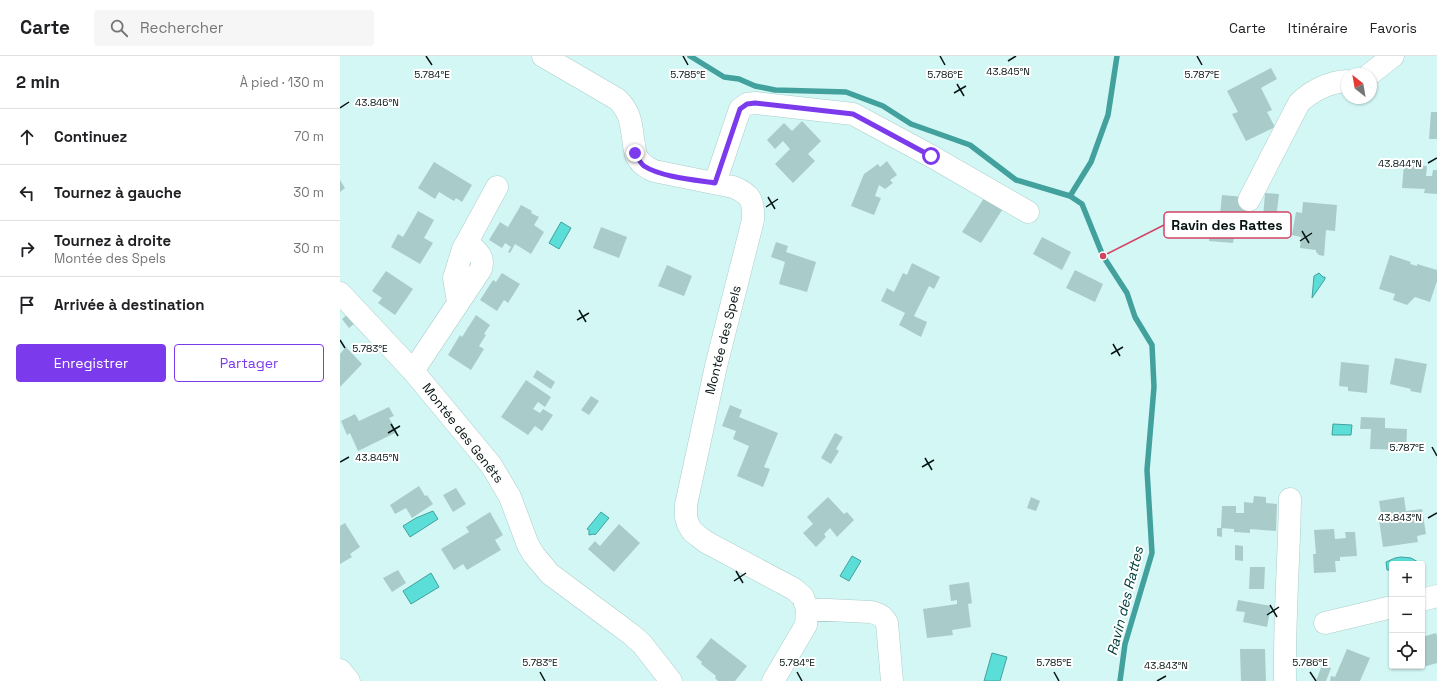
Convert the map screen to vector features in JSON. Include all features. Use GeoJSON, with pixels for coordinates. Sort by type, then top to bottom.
{"type":"FeatureCollection","features":[{"type":"Feature","properties":{"kind":"street","name":"Montée des Spels"},"geometry":{"type":"LineString","coordinates":[[543,56],[617,99],[625,107],[629,116],[635,153],[638,160],[643,165],[654,171],[687,179],[733,187],[743,191],[749,196],[754,209],[753,220],[716,366],[686,505],[686,517],[692,530],[706,542],[794,589],[803,597],[807,609]]}},
{"type":"Feature","properties":{"kind":"street"},"geometry":{"type":"LineString","coordinates":[[1377,69],[1393,56]]}},
{"type":"Feature","properties":{"kind":"street"},"geometry":{"type":"LineString","coordinates":[[1250,200],[1299,103],[1323,86],[1341,82]]}},
{"type":"Feature","properties":{"kind":"street"},"geometry":{"type":"LineString","coordinates":[[715,183],[740,109],[747,104],[755,103],[853,114],[931,156],[1028,212]]}},
{"type":"Feature","properties":{"kind":"street"},"geometry":{"type":"LineString","coordinates":[[413,371],[481,269],[483,263],[481,256],[467,242],[497,187]]}},
{"type":"Feature","properties":{"kind":"street","name":"Montée des Genêts"},"geometry":{"type":"LineString","coordinates":[[340,293],[413,371],[491,465],[504,484],[528,545],[543,567],[550,574],[632,634],[646,648],[672,681]]}},
{"type":"Feature","properties":{"kind":"street"},"geometry":{"type":"LineString","coordinates":[[1285,681],[1285,618],[1289,558],[1290,499]]}},
{"type":"Feature","properties":{"kind":"street"},"geometry":{"type":"LineString","coordinates":[[1425,599],[1437,596]]}},
{"type":"Feature","properties":{"kind":"street"},"geometry":{"type":"LineString","coordinates":[[1325,623],[1389,608]]}},
{"type":"Feature","properties":{"kind":"street"},"geometry":{"type":"LineString","coordinates":[[773,681],[804,629],[807,620],[807,609],[871,612],[881,614],[887,623],[892,681]]}},
{"type":"Feature","properties":{"kind":"street"},"geometry":{"type":"LineString","coordinates":[[340,670],[349,681]]}},
{"type":"Feature","properties":{"kind":"water"},"geometry":{"type":"Polygon","coordinates":[[[561,222],[571,228],[559,249],[549,243],[561,222]]]}},
{"type":"Feature","properties":{"kind":"water"},"geometry":{"type":"Polygon","coordinates":[[[1319,273],[1325,277],[1325,279],[1312,298],[1314,276],[1319,273]]]}},
{"type":"Feature","properties":{"kind":"water"},"geometry":{"type":"Polygon","coordinates":[[[1333,424],[1352,425],[1351,435],[1332,435],[1333,424]]]}},
{"type":"Feature","properties":{"kind":"water"},"geometry":{"type":"Polygon","coordinates":[[[433,511],[438,519],[410,537],[403,526],[416,518],[433,511]]]}},
{"type":"Feature","properties":{"kind":"water"},"geometry":{"type":"Polygon","coordinates":[[[601,512],[609,518],[595,535],[589,535],[589,530],[587,529],[601,512]]]}},
{"type":"Feature","properties":{"kind":"water"},"geometry":{"type":"Polygon","coordinates":[[[852,556],[861,561],[849,581],[840,576],[852,556]]]}},
{"type":"Feature","properties":{"kind":"water"},"geometry":{"type":"Polygon","coordinates":[[[1395,558],[1411,558],[1416,561],[1389,561],[1389,570],[1387,570],[1386,562],[1395,558]]]}},
{"type":"Feature","properties":{"kind":"water"},"geometry":{"type":"Polygon","coordinates":[[[431,573],[439,587],[411,604],[403,591],[431,573]]]}},
{"type":"Feature","properties":{"kind":"water"},"geometry":{"type":"Polygon","coordinates":[[[992,653],[1007,657],[1000,681],[984,681],[992,653]]]}},
{"type":"Feature","properties":{"kind":"building"},"geometry":{"type":"Polygon","coordinates":[[[1271,68],[1277,79],[1261,88],[1272,110],[1267,112],[1275,127],[1246,141],[1232,114],[1238,112],[1227,91],[1271,68]]]}},
{"type":"Feature","properties":{"kind":"building"},"geometry":{"type":"Polygon","coordinates":[[[1431,112],[1437,112],[1437,139],[1429,139],[1431,112]]]}},
{"type":"Feature","properties":{"kind":"building"},"geometry":{"type":"Polygon","coordinates":[[[802,121],[821,141],[808,154],[815,161],[793,183],[775,164],[790,149],[783,141],[775,149],[767,140],[784,123],[792,131],[802,121]]]}},
{"type":"Feature","properties":{"kind":"building"},"geometry":{"type":"Polygon","coordinates":[[[887,161],[897,175],[890,180],[893,183],[885,189],[879,185],[875,196],[881,198],[874,215],[851,206],[864,174],[878,164],[880,167],[887,161]]]}},
{"type":"Feature","properties":{"kind":"building"},"geometry":{"type":"Polygon","coordinates":[[[434,162],[472,185],[462,202],[456,198],[454,201],[439,192],[435,199],[418,188],[434,162]]]}},
{"type":"Feature","properties":{"kind":"building"},"geometry":{"type":"Polygon","coordinates":[[[1404,164],[1427,166],[1426,176],[1432,176],[1433,170],[1437,170],[1437,194],[1424,193],[1425,189],[1402,188],[1404,164]]]}},
{"type":"Feature","properties":{"kind":"building"},"geometry":{"type":"Polygon","coordinates":[[[340,180],[345,188],[340,192],[340,180]]]}},
{"type":"Feature","properties":{"kind":"building"},"geometry":{"type":"Polygon","coordinates":[[[1265,193],[1279,194],[1276,219],[1263,218],[1265,193]]]}},
{"type":"Feature","properties":{"kind":"building"},"geometry":{"type":"Polygon","coordinates":[[[986,195],[1004,207],[981,243],[962,232],[986,195]]]}},
{"type":"Feature","properties":{"kind":"building"},"geometry":{"type":"Polygon","coordinates":[[[1222,195],[1244,197],[1249,206],[1248,216],[1254,217],[1252,232],[1235,231],[1233,243],[1209,241],[1211,214],[1220,215],[1222,195]]]}},
{"type":"Feature","properties":{"kind":"building"},"geometry":{"type":"Polygon","coordinates":[[[1303,202],[1337,205],[1335,231],[1326,230],[1324,256],[1319,255],[1316,250],[1300,248],[1301,237],[1292,235],[1296,212],[1302,213],[1303,202]]]}},
{"type":"Feature","properties":{"kind":"building"},"geometry":{"type":"Polygon","coordinates":[[[521,205],[539,217],[534,225],[544,232],[531,254],[515,244],[510,253],[508,252],[511,247],[505,243],[502,248],[489,240],[500,222],[508,227],[521,205]]]}},
{"type":"Feature","properties":{"kind":"building"},"geometry":{"type":"Polygon","coordinates":[[[418,211],[434,220],[424,238],[433,243],[420,264],[391,247],[398,234],[403,237],[418,211]]]}},
{"type":"Feature","properties":{"kind":"building"},"geometry":{"type":"Polygon","coordinates":[[[601,227],[627,237],[619,258],[593,248],[601,227]]]}},
{"type":"Feature","properties":{"kind":"building"},"geometry":{"type":"Polygon","coordinates":[[[1042,237],[1071,252],[1062,270],[1033,254],[1042,237]]]}},
{"type":"Feature","properties":{"kind":"building"},"geometry":{"type":"Polygon","coordinates":[[[776,242],[788,246],[786,252],[816,262],[807,292],[779,284],[785,262],[771,257],[776,242]]]}},
{"type":"Feature","properties":{"kind":"building"},"geometry":{"type":"Polygon","coordinates":[[[1390,255],[1411,262],[1410,264],[1417,266],[1417,264],[1437,270],[1437,281],[1430,302],[1415,297],[1407,305],[1393,300],[1395,294],[1379,289],[1390,255]]]}},
{"type":"Feature","properties":{"kind":"building"},"geometry":{"type":"Polygon","coordinates":[[[912,263],[940,277],[934,289],[929,286],[914,316],[927,322],[921,337],[899,325],[905,313],[881,301],[887,288],[894,292],[903,273],[907,275],[912,263]]]}},
{"type":"Feature","properties":{"kind":"building"},"geometry":{"type":"Polygon","coordinates":[[[667,265],[692,276],[684,296],[658,286],[667,265]]]}},
{"type":"Feature","properties":{"kind":"building"},"geometry":{"type":"Polygon","coordinates":[[[1075,270],[1103,284],[1095,302],[1066,288],[1075,270]]]}},
{"type":"Feature","properties":{"kind":"building"},"geometry":{"type":"Polygon","coordinates":[[[386,271],[413,289],[395,315],[378,303],[382,298],[372,291],[386,271]]]}},
{"type":"Feature","properties":{"kind":"building"},"geometry":{"type":"Polygon","coordinates":[[[502,273],[520,284],[508,303],[504,300],[497,311],[480,300],[493,280],[496,282],[502,273]]]}},
{"type":"Feature","properties":{"kind":"building"},"geometry":{"type":"Polygon","coordinates":[[[348,314],[355,323],[349,328],[342,319],[348,314]]]}},
{"type":"Feature","properties":{"kind":"building"},"geometry":{"type":"Polygon","coordinates":[[[476,315],[490,325],[479,346],[484,349],[471,370],[448,355],[460,335],[462,337],[476,315]]]}},
{"type":"Feature","properties":{"kind":"building"},"geometry":{"type":"Polygon","coordinates":[[[346,347],[362,364],[340,387],[340,354],[346,347]]]}},
{"type":"Feature","properties":{"kind":"building"},"geometry":{"type":"Polygon","coordinates":[[[1395,358],[1427,364],[1421,393],[1390,384],[1395,358]]]}},
{"type":"Feature","properties":{"kind":"building"},"geometry":{"type":"Polygon","coordinates":[[[1341,362],[1369,365],[1367,393],[1348,391],[1348,387],[1339,386],[1341,362]]]}},
{"type":"Feature","properties":{"kind":"building"},"geometry":{"type":"Polygon","coordinates":[[[537,370],[555,382],[551,389],[533,377],[537,370]]]}},
{"type":"Feature","properties":{"kind":"building"},"geometry":{"type":"Polygon","coordinates":[[[526,380],[551,397],[545,407],[538,402],[533,409],[540,413],[543,409],[553,415],[542,431],[535,426],[528,435],[501,417],[526,380]]]}},
{"type":"Feature","properties":{"kind":"building"},"geometry":{"type":"Polygon","coordinates":[[[591,396],[599,401],[589,415],[581,410],[591,396]]]}},
{"type":"Feature","properties":{"kind":"building"},"geometry":{"type":"Polygon","coordinates":[[[730,405],[742,410],[739,417],[778,433],[764,467],[770,469],[763,487],[737,476],[749,446],[733,439],[736,431],[722,426],[730,405]]]}},
{"type":"Feature","properties":{"kind":"building"},"geometry":{"type":"Polygon","coordinates":[[[389,407],[394,416],[389,418],[397,432],[358,451],[350,433],[347,435],[341,421],[355,414],[359,421],[389,407]]]}},
{"type":"Feature","properties":{"kind":"building"},"geometry":{"type":"Polygon","coordinates":[[[1361,417],[1385,418],[1385,428],[1407,429],[1406,450],[1370,449],[1371,429],[1360,429],[1361,417]]]}},
{"type":"Feature","properties":{"kind":"building"},"geometry":{"type":"Polygon","coordinates":[[[835,433],[843,437],[836,449],[839,451],[831,464],[821,458],[835,433]]]}},
{"type":"Feature","properties":{"kind":"building"},"geometry":{"type":"Polygon","coordinates":[[[419,486],[425,496],[427,495],[433,504],[412,518],[406,508],[395,514],[390,505],[419,486]]]}},
{"type":"Feature","properties":{"kind":"building"},"geometry":{"type":"Polygon","coordinates":[[[456,488],[466,504],[453,512],[443,495],[456,488]]]}},
{"type":"Feature","properties":{"kind":"building"},"geometry":{"type":"Polygon","coordinates":[[[1254,496],[1266,497],[1266,503],[1277,504],[1276,531],[1250,529],[1250,533],[1234,532],[1234,529],[1221,528],[1222,506],[1236,506],[1236,513],[1244,513],[1244,502],[1253,503],[1254,496]]]}},
{"type":"Feature","properties":{"kind":"building"},"geometry":{"type":"Polygon","coordinates":[[[828,497],[844,514],[847,512],[854,520],[837,537],[830,528],[824,534],[826,537],[816,547],[803,533],[813,524],[807,517],[828,497]]]}},
{"type":"Feature","properties":{"kind":"building"},"geometry":{"type":"Polygon","coordinates":[[[1031,497],[1040,501],[1036,511],[1027,508],[1031,497]]]}},
{"type":"Feature","properties":{"kind":"building"},"geometry":{"type":"Polygon","coordinates":[[[1404,497],[1406,511],[1422,509],[1426,534],[1417,536],[1418,542],[1383,547],[1379,520],[1382,519],[1379,501],[1404,497]]]}},
{"type":"Feature","properties":{"kind":"building"},"geometry":{"type":"Polygon","coordinates":[[[490,512],[503,535],[495,540],[501,550],[467,570],[463,564],[454,570],[441,549],[469,532],[466,527],[490,512]]]}},
{"type":"Feature","properties":{"kind":"building"},"geometry":{"type":"Polygon","coordinates":[[[345,523],[360,547],[350,554],[352,557],[340,564],[340,526],[345,523]]]}},
{"type":"Feature","properties":{"kind":"building"},"geometry":{"type":"Polygon","coordinates":[[[619,524],[640,543],[614,572],[588,549],[595,541],[600,546],[619,524]]]}},
{"type":"Feature","properties":{"kind":"building"},"geometry":{"type":"Polygon","coordinates":[[[1217,528],[1222,528],[1222,537],[1217,536],[1217,528]]]}},
{"type":"Feature","properties":{"kind":"building"},"geometry":{"type":"Polygon","coordinates":[[[1334,529],[1335,539],[1346,538],[1345,532],[1355,532],[1357,556],[1340,557],[1340,561],[1335,561],[1336,572],[1314,573],[1313,554],[1316,554],[1314,530],[1334,529]]]}},
{"type":"Feature","properties":{"kind":"building"},"geometry":{"type":"Polygon","coordinates":[[[1235,545],[1243,546],[1243,561],[1235,560],[1235,545]]]}},
{"type":"Feature","properties":{"kind":"building"},"geometry":{"type":"Polygon","coordinates":[[[1250,567],[1265,567],[1264,589],[1249,589],[1250,567]]]}},
{"type":"Feature","properties":{"kind":"building"},"geometry":{"type":"Polygon","coordinates":[[[398,570],[406,583],[392,592],[383,578],[398,570]]]}},
{"type":"Feature","properties":{"kind":"building"},"geometry":{"type":"Polygon","coordinates":[[[969,582],[972,603],[968,604],[971,627],[952,630],[953,635],[927,638],[923,609],[957,604],[957,600],[951,601],[949,585],[969,582]]]}},
{"type":"Feature","properties":{"kind":"building"},"geometry":{"type":"Polygon","coordinates":[[[1238,600],[1271,606],[1267,627],[1243,622],[1245,612],[1236,611],[1238,600]]]}},
{"type":"Feature","properties":{"kind":"building"},"geometry":{"type":"Polygon","coordinates":[[[1436,633],[1437,636],[1437,663],[1425,666],[1425,636],[1436,633]]]}},
{"type":"Feature","properties":{"kind":"building"},"geometry":{"type":"Polygon","coordinates":[[[711,638],[747,666],[735,681],[718,681],[715,678],[716,676],[701,664],[702,662],[696,657],[711,638]]]}},
{"type":"Feature","properties":{"kind":"building"},"geometry":{"type":"Polygon","coordinates":[[[1240,649],[1265,649],[1266,681],[1241,681],[1240,649]]]}},
{"type":"Feature","properties":{"kind":"building"},"geometry":{"type":"Polygon","coordinates":[[[1347,649],[1370,658],[1360,681],[1330,681],[1331,676],[1335,677],[1347,649]]]}},
{"type":"Feature","properties":{"kind":"building"},"geometry":{"type":"Polygon","coordinates":[[[1322,665],[1331,668],[1326,681],[1316,681],[1322,665]]]}},
{"type":"Feature","properties":{"kind":"waterway","name":"Ravin des Rattes"},"geometry":{"type":"LineString","coordinates":[[690,56],[724,77],[739,79],[755,86],[775,90],[846,92],[883,106],[911,124],[970,145],[1016,180],[1070,196],[1082,204],[1103,256],[1127,293],[1135,317],[1152,345],[1154,387],[1147,470],[1152,553],[1125,644],[1120,681]]}},
{"type":"Feature","properties":{"kind":"waterway"},"geometry":{"type":"LineString","coordinates":[[1070,196],[1091,162],[1108,115],[1117,56]]}},
{"type":"Feature","properties":{"kind":"place","name":"Ravin des Rattes"},"geometry":{"type":"Point","coordinates":[1103,256]}},
{"type":"Feature","properties":{"kind":"route"},"geometry":{"type":"LineString","coordinates":[[635,153],[638,160],[643,165],[654,171],[687,179],[715,183],[740,109],[744,105],[755,103],[853,114],[931,156]]}}]}
